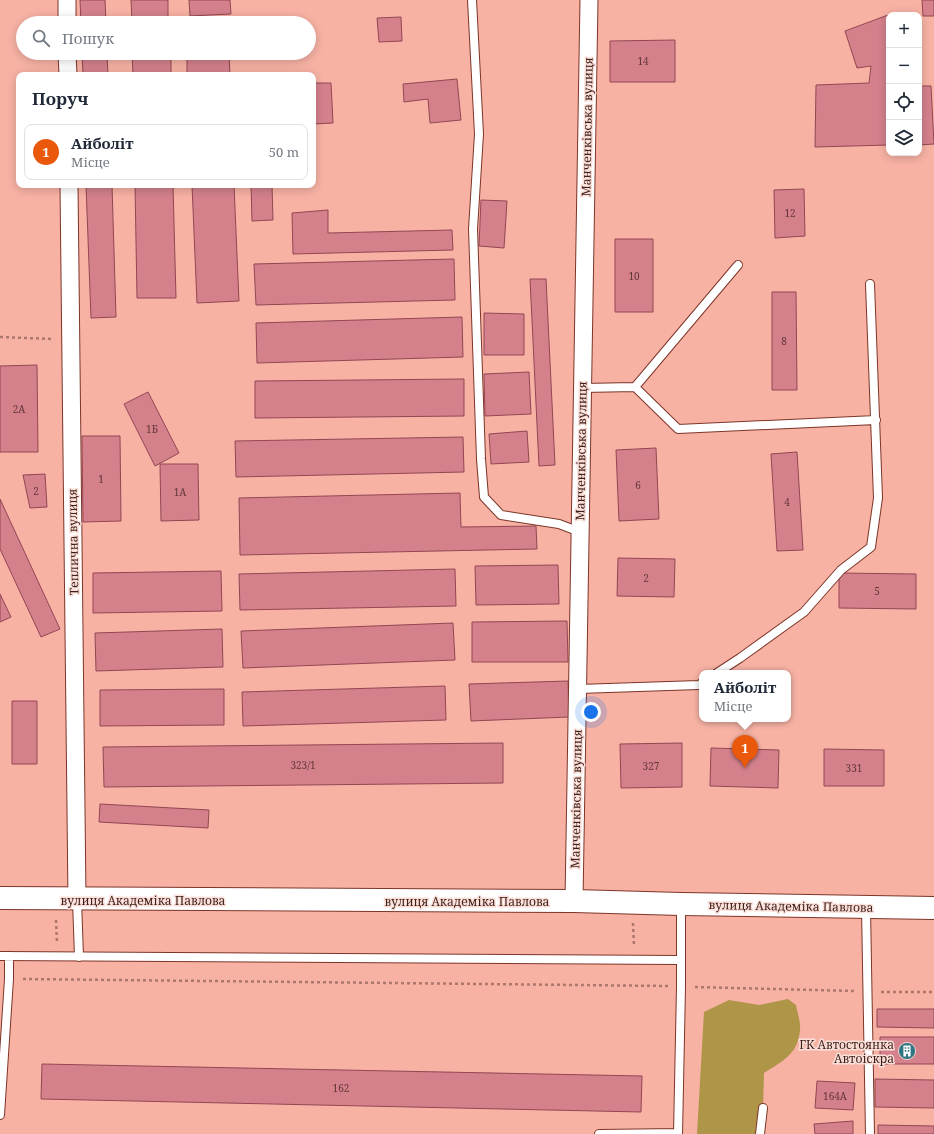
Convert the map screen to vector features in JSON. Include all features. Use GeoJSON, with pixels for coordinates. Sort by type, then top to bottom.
{"type":"FeatureCollection","features":[{"type":"Feature","properties":{"kind":"main road","name":"вулиця Академіка Павлова"},"geometry":{"type":"LineString","coordinates":[[0,898],[574,901],[934,908]]}},
{"type":"Feature","properties":{"kind":"street"},"geometry":{"type":"LineString","coordinates":[[67,0],[67,16]]}},
{"type":"Feature","properties":{"kind":"street","name":"Манченківська вулиця"},"geometry":{"type":"LineString","coordinates":[[574,901],[589,0]]}},
{"type":"Feature","properties":{"kind":"street"},"geometry":{"type":"LineString","coordinates":[[67,60],[68,72]]}},
{"type":"Feature","properties":{"kind":"street","name":"Теплична вулиця"},"geometry":{"type":"LineString","coordinates":[[68,188],[78,899]]}},
{"type":"Feature","properties":{"kind":"lane"},"geometry":{"type":"LineString","coordinates":[[472,0],[479,134],[473,229],[481,460],[484,497],[501,515],[559,524],[580,532]]}},
{"type":"Feature","properties":{"kind":"lane"},"geometry":{"type":"LineString","coordinates":[[635,388],[738,265]]}},
{"type":"Feature","properties":{"kind":"lane"},"geometry":{"type":"LineString","coordinates":[[722,670],[804,612],[841,570],[871,547],[878,498],[870,284]]}},
{"type":"Feature","properties":{"kind":"lane"},"geometry":{"type":"LineString","coordinates":[[582,388],[635,388],[678,429],[876,420]]}},
{"type":"Feature","properties":{"kind":"lane"},"geometry":{"type":"LineString","coordinates":[[578,689],[699,685]]}},
{"type":"Feature","properties":{"kind":"lane"},"geometry":{"type":"LineString","coordinates":[[78,899],[79,957]]}},
{"type":"Feature","properties":{"kind":"lane"},"geometry":{"type":"LineString","coordinates":[[599,1134],[678,1134],[681,904]]}},
{"type":"Feature","properties":{"kind":"lane"},"geometry":{"type":"LineString","coordinates":[[866,907],[870,1134]]}},
{"type":"Feature","properties":{"kind":"lane"},"geometry":{"type":"LineString","coordinates":[[0,956],[680,960]]}},
{"type":"Feature","properties":{"kind":"lane"},"geometry":{"type":"LineString","coordinates":[[0,1115],[9,979],[9,956]]}},
{"type":"Feature","properties":{"kind":"lane"},"geometry":{"type":"LineString","coordinates":[[760,1134],[763,1108]]}},
{"type":"Feature","properties":{"kind":"path"},"geometry":{"type":"LineString","coordinates":[[0,337],[70,339]]}},
{"type":"Feature","properties":{"kind":"path"},"geometry":{"type":"LineString","coordinates":[[56,918],[57,945]]}},
{"type":"Feature","properties":{"kind":"path"},"geometry":{"type":"LineString","coordinates":[[633,922],[634,960]]}},
{"type":"Feature","properties":{"kind":"path"},"geometry":{"type":"LineString","coordinates":[[58,975],[58,980]]}},
{"type":"Feature","properties":{"kind":"path"},"geometry":{"type":"LineString","coordinates":[[9,979],[681,987],[868,992],[934,992]]}},
{"type":"Feature","properties":{"kind":"shaded area"},"geometry":{"type":"Polygon","coordinates":[[[788,999],[796,1005],[800,1024],[799,1038],[793,1051],[788,1056],[764,1073],[763,1108],[760,1134],[697,1134],[704,1012],[729,1000],[759,1005],[788,999]]]}},
{"type":"Feature","properties":{"kind":"building"},"geometry":{"type":"Polygon","coordinates":[[[80,0],[105,0],[106,16],[81,16],[80,0]]]}},
{"type":"Feature","properties":{"kind":"building"},"geometry":{"type":"Polygon","coordinates":[[[131,0],[168,0],[168,16],[132,16],[131,0]]]}},
{"type":"Feature","properties":{"kind":"building"},"geometry":{"type":"Polygon","coordinates":[[[189,0],[230,0],[231,14],[190,16],[189,0]]]}},
{"type":"Feature","properties":{"kind":"building"},"geometry":{"type":"Polygon","coordinates":[[[922,0],[934,0],[934,16],[923,16],[922,0]]]}},
{"type":"Feature","properties":{"kind":"building"},"geometry":{"type":"Polygon","coordinates":[[[886,16],[886,145],[815,147],[816,85],[869,83],[871,66],[857,68],[845,31],[886,16]]]}},
{"type":"Feature","properties":{"kind":"building"},"geometry":{"type":"Polygon","coordinates":[[[401,17],[402,41],[379,42],[377,18],[401,17]]]}},
{"type":"Feature","properties":{"kind":"building"},"geometry":{"type":"Polygon","coordinates":[[[675,40],[675,82],[610,82],[610,41],[675,40]]]}},
{"type":"Feature","properties":{"kind":"building"},"geometry":{"type":"Polygon","coordinates":[[[82,60],[107,60],[108,72],[83,72],[82,60]]]}},
{"type":"Feature","properties":{"kind":"building"},"geometry":{"type":"Polygon","coordinates":[[[132,60],[171,60],[171,72],[133,72],[132,60]]]}},
{"type":"Feature","properties":{"kind":"building"},"geometry":{"type":"Polygon","coordinates":[[[187,60],[229,60],[230,72],[187,72],[187,60]]]}},
{"type":"Feature","properties":{"kind":"building"},"geometry":{"type":"Polygon","coordinates":[[[457,79],[461,120],[430,123],[428,99],[404,102],[403,84],[457,79]]]}},
{"type":"Feature","properties":{"kind":"building"},"geometry":{"type":"Polygon","coordinates":[[[316,83],[331,83],[333,123],[316,124],[316,83]]]}},
{"type":"Feature","properties":{"kind":"building"},"geometry":{"type":"Polygon","coordinates":[[[922,86],[931,86],[934,144],[922,145],[922,86]]]}},
{"type":"Feature","properties":{"kind":"building"},"geometry":{"type":"Polygon","coordinates":[[[86,188],[112,188],[116,317],[91,318],[86,188]]]}},
{"type":"Feature","properties":{"kind":"building"},"geometry":{"type":"Polygon","coordinates":[[[135,188],[173,188],[176,298],[137,298],[135,188]]]}},
{"type":"Feature","properties":{"kind":"building"},"geometry":{"type":"Polygon","coordinates":[[[192,188],[234,188],[239,301],[197,303],[192,188]]]}},
{"type":"Feature","properties":{"kind":"building"},"geometry":{"type":"Polygon","coordinates":[[[251,188],[272,188],[273,220],[252,221],[251,188]]]}},
{"type":"Feature","properties":{"kind":"building"},"geometry":{"type":"Polygon","coordinates":[[[804,189],[805,236],[775,238],[774,190],[804,189]]]}},
{"type":"Feature","properties":{"kind":"building"},"geometry":{"type":"Polygon","coordinates":[[[481,200],[507,201],[504,248],[479,246],[481,200]]]}},
{"type":"Feature","properties":{"kind":"building"},"geometry":{"type":"Polygon","coordinates":[[[328,210],[328,233],[452,230],[453,250],[293,254],[292,213],[328,210]]]}},
{"type":"Feature","properties":{"kind":"building"},"geometry":{"type":"Polygon","coordinates":[[[615,239],[653,239],[653,312],[615,312],[615,239]]]}},
{"type":"Feature","properties":{"kind":"building"},"geometry":{"type":"Polygon","coordinates":[[[454,259],[455,300],[256,305],[254,264],[454,259]]]}},
{"type":"Feature","properties":{"kind":"building"},"geometry":{"type":"Polygon","coordinates":[[[530,279],[546,279],[555,465],[539,466],[530,279]]]}},
{"type":"Feature","properties":{"kind":"building"},"geometry":{"type":"Polygon","coordinates":[[[772,292],[796,292],[797,390],[772,390],[772,292]]]}},
{"type":"Feature","properties":{"kind":"building"},"geometry":{"type":"Polygon","coordinates":[[[484,313],[524,314],[524,355],[484,355],[484,313]]]}},
{"type":"Feature","properties":{"kind":"building"},"geometry":{"type":"Polygon","coordinates":[[[462,317],[463,357],[257,363],[256,323],[462,317]]]}},
{"type":"Feature","properties":{"kind":"building"},"geometry":{"type":"Polygon","coordinates":[[[37,365],[38,452],[0,452],[0,366],[37,365]]]}},
{"type":"Feature","properties":{"kind":"building"},"geometry":{"type":"Polygon","coordinates":[[[529,372],[531,414],[485,416],[484,374],[529,372]]]}},
{"type":"Feature","properties":{"kind":"building"},"geometry":{"type":"Polygon","coordinates":[[[464,379],[464,416],[255,418],[255,381],[464,379]]]}},
{"type":"Feature","properties":{"kind":"building"},"geometry":{"type":"Polygon","coordinates":[[[148,392],[179,453],[155,466],[124,404],[148,392]]]}},
{"type":"Feature","properties":{"kind":"building"},"geometry":{"type":"Polygon","coordinates":[[[527,431],[529,462],[491,464],[489,434],[527,431]]]}},
{"type":"Feature","properties":{"kind":"building"},"geometry":{"type":"Polygon","coordinates":[[[82,436],[120,436],[121,521],[83,522],[82,436]]]}},
{"type":"Feature","properties":{"kind":"building"},"geometry":{"type":"Polygon","coordinates":[[[463,437],[464,472],[236,477],[235,441],[463,437]]]}},
{"type":"Feature","properties":{"kind":"building"},"geometry":{"type":"Polygon","coordinates":[[[656,448],[659,519],[619,521],[616,450],[656,448]]]}},
{"type":"Feature","properties":{"kind":"building"},"geometry":{"type":"Polygon","coordinates":[[[797,452],[803,550],[777,551],[771,454],[797,452]]]}},
{"type":"Feature","properties":{"kind":"building"},"geometry":{"type":"Polygon","coordinates":[[[160,464],[198,464],[199,520],[161,521],[160,464]]]}},
{"type":"Feature","properties":{"kind":"building"},"geometry":{"type":"Polygon","coordinates":[[[45,474],[47,507],[30,508],[23,475],[45,474]]]}},
{"type":"Feature","properties":{"kind":"building"},"geometry":{"type":"Polygon","coordinates":[[[460,493],[461,527],[536,526],[537,549],[240,555],[239,498],[460,493]]]}},
{"type":"Feature","properties":{"kind":"building"},"geometry":{"type":"Polygon","coordinates":[[[0,499],[60,629],[41,637],[0,549],[0,499]]]}},
{"type":"Feature","properties":{"kind":"building"},"geometry":{"type":"Polygon","coordinates":[[[618,558],[675,559],[674,597],[617,596],[618,558]]]}},
{"type":"Feature","properties":{"kind":"building"},"geometry":{"type":"Polygon","coordinates":[[[558,565],[559,604],[476,605],[475,566],[558,565]]]}},
{"type":"Feature","properties":{"kind":"building"},"geometry":{"type":"Polygon","coordinates":[[[455,569],[456,606],[240,610],[239,574],[455,569]]]}},
{"type":"Feature","properties":{"kind":"building"},"geometry":{"type":"Polygon","coordinates":[[[221,571],[222,611],[93,613],[93,573],[221,571]]]}},
{"type":"Feature","properties":{"kind":"building"},"geometry":{"type":"Polygon","coordinates":[[[839,573],[916,574],[916,609],[839,608],[839,573]]]}},
{"type":"Feature","properties":{"kind":"building"},"geometry":{"type":"Polygon","coordinates":[[[0,594],[11,617],[0,622],[0,594]]]}},
{"type":"Feature","properties":{"kind":"building"},"geometry":{"type":"Polygon","coordinates":[[[567,621],[568,662],[472,662],[472,622],[567,621]]]}},
{"type":"Feature","properties":{"kind":"building"},"geometry":{"type":"Polygon","coordinates":[[[453,623],[455,660],[243,668],[241,631],[453,623]]]}},
{"type":"Feature","properties":{"kind":"building"},"geometry":{"type":"Polygon","coordinates":[[[222,629],[223,667],[96,671],[95,633],[222,629]]]}},
{"type":"Feature","properties":{"kind":"building"},"geometry":{"type":"Polygon","coordinates":[[[568,681],[569,717],[471,721],[469,684],[568,681]]]}},
{"type":"Feature","properties":{"kind":"building"},"geometry":{"type":"Polygon","coordinates":[[[445,686],[446,720],[243,726],[242,692],[445,686]]]}},
{"type":"Feature","properties":{"kind":"building"},"geometry":{"type":"Polygon","coordinates":[[[224,689],[224,725],[100,726],[100,690],[224,689]]]}},
{"type":"Feature","properties":{"kind":"building"},"geometry":{"type":"Polygon","coordinates":[[[12,701],[37,701],[37,764],[12,764],[12,701]]]}},
{"type":"Feature","properties":{"kind":"building"},"geometry":{"type":"Polygon","coordinates":[[[503,743],[503,783],[104,787],[103,747],[503,743]]]}},
{"type":"Feature","properties":{"kind":"building"},"geometry":{"type":"Polygon","coordinates":[[[682,743],[682,787],[621,788],[620,744],[682,743]]]}},
{"type":"Feature","properties":{"kind":"building"},"geometry":{"type":"Polygon","coordinates":[[[711,748],[779,750],[778,788],[710,786],[711,748]]]}},
{"type":"Feature","properties":{"kind":"building"},"geometry":{"type":"Polygon","coordinates":[[[824,749],[884,750],[884,786],[824,786],[824,749]]]}},
{"type":"Feature","properties":{"kind":"building"},"geometry":{"type":"Polygon","coordinates":[[[100,804],[209,810],[208,828],[99,822],[100,804]]]}},
{"type":"Feature","properties":{"kind":"building"},"geometry":{"type":"Polygon","coordinates":[[[877,1009],[934,1009],[934,1028],[877,1027],[877,1009]]]}},
{"type":"Feature","properties":{"kind":"building","name":"ГК Автостоянка Автоіскра"},"geometry":{"type":"Polygon","coordinates":[[[880,1037],[934,1037],[934,1064],[880,1064],[880,1037]]]}},
{"type":"Feature","properties":{"kind":"building"},"geometry":{"type":"Polygon","coordinates":[[[42,1064],[642,1076],[641,1112],[41,1099],[42,1064]]]}},
{"type":"Feature","properties":{"kind":"building"},"geometry":{"type":"Polygon","coordinates":[[[875,1079],[934,1080],[934,1108],[875,1107],[875,1079]]]}},
{"type":"Feature","properties":{"kind":"building"},"geometry":{"type":"Polygon","coordinates":[[[817,1081],[855,1083],[853,1110],[815,1108],[817,1081]]]}},
{"type":"Feature","properties":{"kind":"building"},"geometry":{"type":"Polygon","coordinates":[[[853,1121],[853,1134],[815,1134],[814,1124],[853,1121]]]}},
{"type":"Feature","properties":{"kind":"building"},"geometry":{"type":"Polygon","coordinates":[[[878,1125],[934,1126],[934,1134],[878,1134],[878,1125]]]}},
{"type":"Feature","properties":{"kind":"place","name":"Айболіт"},"geometry":{"type":"Point","coordinates":[745,768]}},
{"type":"Feature","properties":{"kind":"place","name":"ГК Автостоянка Автоіскра"},"geometry":{"type":"Point","coordinates":[907,1051]}}]}
